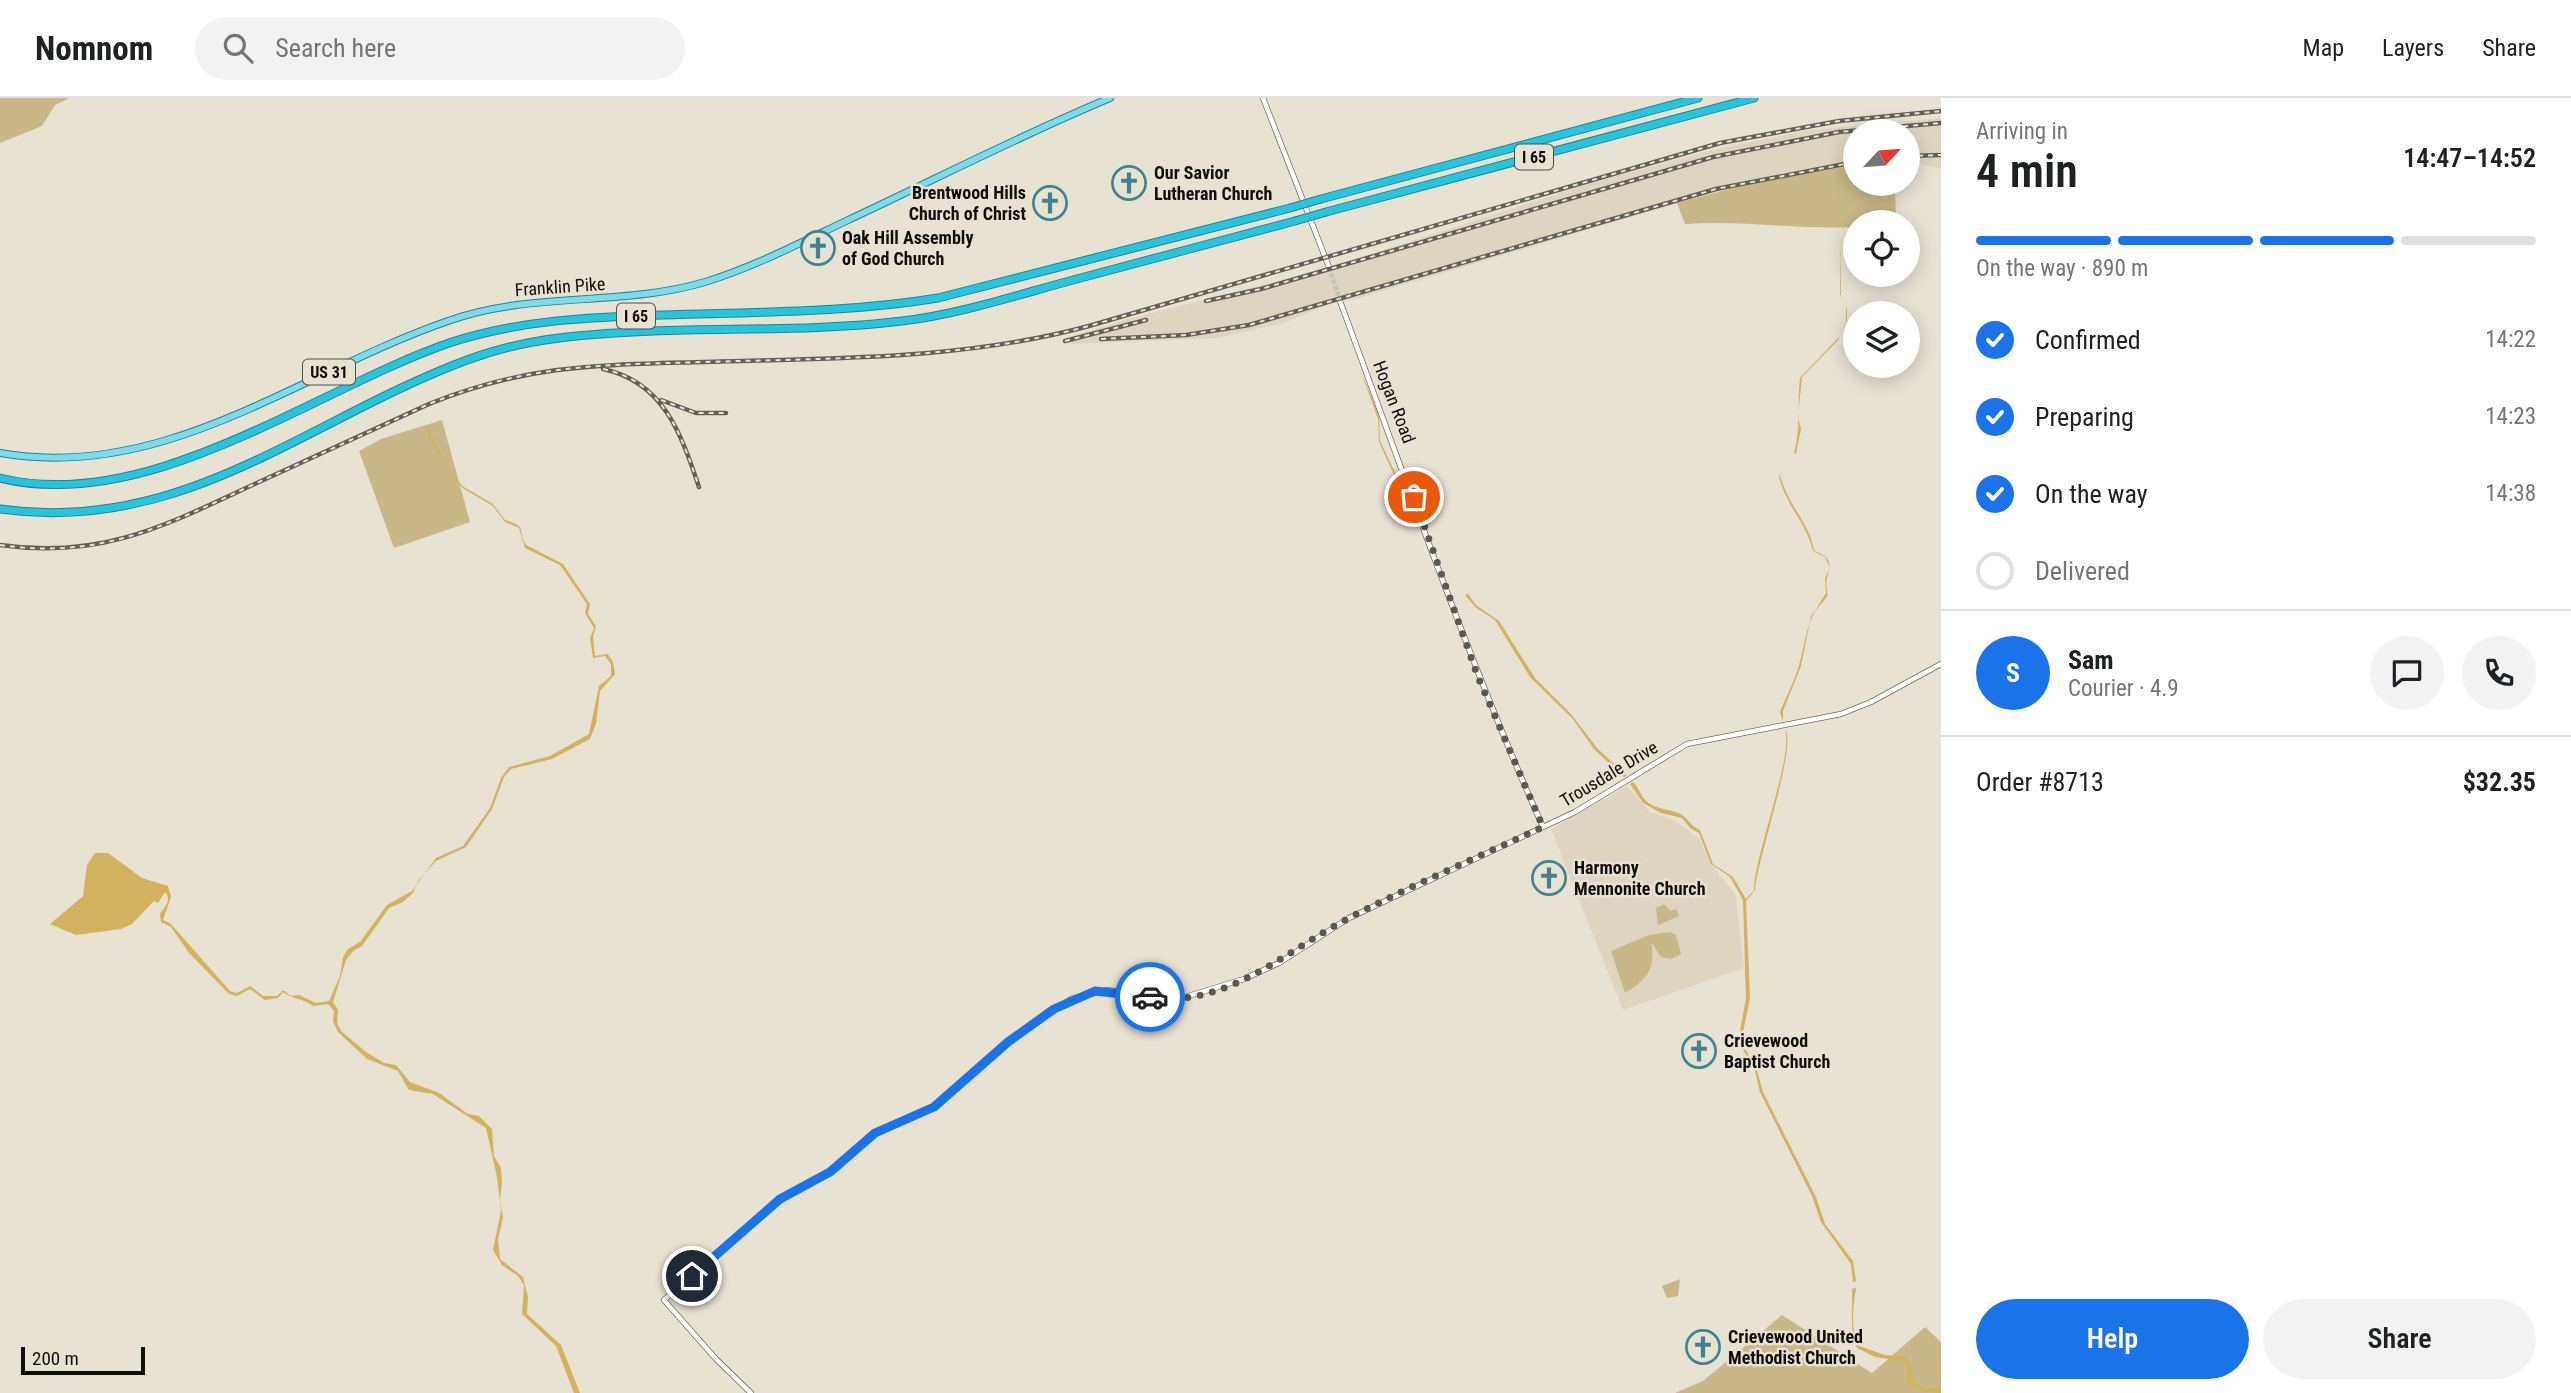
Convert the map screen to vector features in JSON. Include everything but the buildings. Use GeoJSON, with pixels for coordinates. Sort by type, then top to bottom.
{"type":"FeatureCollection","features":[{"type":"Feature","properties":{"kind":"highway","name":"I 65"},"geometry":{"type":"LineString","coordinates":[[0,478],[65,484],[121,478],[174,463],[449,343],[507,328],[566,319],[880,308],[937,298],[1290,208],[1698,98]]}},
{"type":"Feature","properties":{"kind":"highway","name":"I 65"},"geometry":{"type":"LineString","coordinates":[[0,509],[86,513],[131,506],[182,493],[224,476],[440,371],[526,342],[585,334],[916,319],[960,310],[1754,98]]}},
{"type":"Feature","properties":{"kind":"main road","name":"Franklin Pike"},"geometry":{"type":"LineString","coordinates":[[0,453],[63,458],[141,449],[211,426],[419,332],[474,312],[542,300],[648,294],[706,282],[771,256],[1110,98]]}},
{"type":"Feature","properties":{"kind":"street"},"geometry":{"type":"LineString","coordinates":[[1263,98],[1314,222],[1329,267]]}},
{"type":"Feature","properties":{"kind":"street","name":"Hogan Road"},"geometry":{"type":"LineString","coordinates":[[1340,301],[1397,449],[1478,677],[1543,827]]}},
{"type":"Feature","properties":{"kind":"street","name":"Trousdale Drive"},"geometry":{"type":"LineString","coordinates":[[751,1393],[664,1300],[780,1199],[830,1172],[875,1133],[934,1107],[1008,1042],[1068,1001],[1104,990],[1182,998],[1244,979],[1279,963],[1349,918],[1594,801],[1688,744],[1841,714],[1884,695],[1941,664]]}},
{"type":"Feature","properties":{"kind":"shaded area"},"geometry":{"type":"Polygon","coordinates":[[[0,98],[69,98],[55,105],[42,126],[0,143],[0,98]]]}},
{"type":"Feature","properties":{"kind":"shaded area"},"geometry":{"type":"Polygon","coordinates":[[[1941,118],[1941,169],[1920,164],[1920,120],[1941,118]]]}},
{"type":"Feature","properties":{"kind":"shaded area"},"geometry":{"type":"Polygon","coordinates":[[[1843,127],[1843,167],[1688,200],[1352,300],[1337,301],[1283,323],[1217,338],[1072,344],[1070,337],[1128,319],[1325,269],[1585,185],[1708,151],[1809,130],[1843,127]]]}},
{"type":"Feature","properties":{"kind":"shaded area"},"geometry":{"type":"Polygon","coordinates":[[[1843,167],[1843,196],[1895,196],[1896,210],[1843,210],[1843,228],[1685,224],[1677,203],[1753,183],[1843,167]]]}},
{"type":"Feature","properties":{"kind":"shaded area"},"geometry":{"type":"Polygon","coordinates":[[[1840,235],[1841,295],[1844,301],[1840,294],[1840,235]]]}},
{"type":"Feature","properties":{"kind":"shaded area"},"geometry":{"type":"Polygon","coordinates":[[[1840,336],[1802,377],[1799,411],[1800,378],[1840,336]]]}},
{"type":"Feature","properties":{"kind":"shaded area"},"geometry":{"type":"Polygon","coordinates":[[[1360,369],[1379,415],[1380,441],[1402,487],[1400,488],[1379,442],[1378,419],[1360,369]]]}},
{"type":"Feature","properties":{"kind":"shaded area"},"geometry":{"type":"Polygon","coordinates":[[[1798,419],[1801,429],[1796,454],[1794,453],[1798,419]]]}},
{"type":"Feature","properties":{"kind":"shaded area"},"geometry":{"type":"Polygon","coordinates":[[[442,420],[470,522],[394,548],[359,451],[381,439],[442,420]]]}},
{"type":"Feature","properties":{"kind":"shaded area"},"geometry":{"type":"Polygon","coordinates":[[[427,425],[451,475],[464,487],[493,504],[505,520],[520,527],[526,545],[563,564],[590,604],[588,614],[596,626],[593,637],[595,656],[608,654],[615,674],[600,691],[596,724],[590,739],[552,759],[511,769],[504,777],[492,809],[466,847],[436,861],[425,874],[436,858],[463,846],[490,808],[501,778],[509,767],[550,756],[589,734],[599,686],[611,676],[611,664],[605,656],[593,658],[590,638],[594,628],[585,613],[587,604],[560,565],[525,548],[519,528],[505,522],[493,506],[464,489],[451,476],[429,437],[427,425]]]}},
{"type":"Feature","properties":{"kind":"shaded area"},"geometry":{"type":"Polygon","coordinates":[[[1789,462],[1780,475],[1783,486],[1808,532],[1814,551],[1825,557],[1813,551],[1782,486],[1779,476],[1789,462]]]}},
{"type":"Feature","properties":{"kind":"shaded area"},"geometry":{"type":"Polygon","coordinates":[[[1829,570],[1826,580],[1827,597],[1815,611],[1826,593],[1825,578],[1829,570]]]}},
{"type":"Feature","properties":{"kind":"shaded area"},"geometry":{"type":"Polygon","coordinates":[[[1468,594],[1476,605],[1499,621],[1535,678],[1571,714],[1597,748],[1627,776],[1624,777],[1594,749],[1573,719],[1530,677],[1495,620],[1475,607],[1465,595],[1468,594]]]}},
{"type":"Feature","properties":{"kind":"shaded area"},"geometry":{"type":"Polygon","coordinates":[[[1809,624],[1801,666],[1783,711],[1783,721],[1780,712],[1797,671],[1809,624]]]}},
{"type":"Feature","properties":{"kind":"shaded area"},"geometry":{"type":"Polygon","coordinates":[[[1785,730],[1786,756],[1781,779],[1755,890],[1746,901],[1750,998],[1741,1042],[1756,1067],[1763,1092],[1816,1197],[1825,1224],[1853,1261],[1856,1281],[1853,1282],[1851,1264],[1821,1222],[1812,1196],[1760,1092],[1754,1067],[1738,1042],[1746,998],[1743,900],[1730,877],[1711,864],[1699,833],[1690,828],[1682,818],[1661,813],[1643,803],[1630,784],[1633,782],[1650,804],[1681,815],[1700,830],[1713,864],[1733,877],[1746,899],[1754,890],[1760,854],[1779,783],[1784,761],[1785,730]]]}},
{"type":"Feature","properties":{"kind":"shaded area"},"geometry":{"type":"Polygon","coordinates":[[[1627,786],[1650,812],[1673,820],[1699,838],[1711,864],[1735,894],[1744,968],[1623,1010],[1551,829],[1627,786]]]}},
{"type":"Feature","properties":{"kind":"shaded area"},"geometry":{"type":"Polygon","coordinates":[[[95,853],[108,853],[142,878],[168,886],[171,897],[163,920],[170,923],[230,991],[237,993],[250,986],[263,996],[277,996],[283,990],[291,996],[299,995],[316,1003],[329,1001],[348,949],[360,942],[387,905],[412,891],[416,885],[413,893],[403,902],[389,908],[362,946],[353,951],[346,960],[333,1002],[338,1010],[337,1023],[341,1031],[366,1052],[384,1063],[396,1065],[410,1082],[439,1093],[468,1114],[479,1116],[492,1129],[494,1156],[501,1168],[502,1182],[500,1200],[503,1218],[498,1239],[500,1259],[523,1277],[528,1297],[527,1314],[561,1345],[580,1393],[574,1393],[556,1346],[522,1314],[524,1285],[518,1276],[502,1265],[493,1250],[501,1211],[497,1177],[486,1128],[433,1094],[409,1090],[398,1071],[367,1059],[338,1032],[333,1021],[334,1011],[328,1004],[313,1006],[305,1001],[290,996],[283,992],[278,998],[265,1000],[250,989],[237,996],[229,994],[189,953],[171,927],[161,922],[160,914],[168,900],[165,892],[158,903],[154,901],[132,924],[121,929],[76,935],[50,924],[83,896],[87,865],[95,853]]]}},
{"type":"Feature","properties":{"kind":"shaded area"},"geometry":{"type":"Polygon","coordinates":[[[1664,904],[1671,911],[1676,909],[1679,916],[1658,925],[1656,908],[1664,904]]]}},
{"type":"Feature","properties":{"kind":"shaded area"},"geometry":{"type":"Polygon","coordinates":[[[1670,932],[1676,935],[1681,954],[1671,959],[1661,957],[1651,942],[1651,966],[1645,978],[1625,993],[1611,951],[1649,935],[1670,932]]]}},
{"type":"Feature","properties":{"kind":"shaded area"},"geometry":{"type":"Polygon","coordinates":[[[1680,1279],[1678,1296],[1667,1298],[1662,1286],[1680,1279]]]}},
{"type":"Feature","properties":{"kind":"shaded area"},"geometry":{"type":"Polygon","coordinates":[[[1856,1288],[1853,1326],[1859,1346],[1885,1355],[1903,1356],[1911,1365],[1913,1381],[1925,1388],[1941,1389],[1941,1393],[1923,1391],[1907,1382],[1907,1368],[1902,1361],[1875,1357],[1857,1348],[1853,1334],[1852,1319],[1852,1289],[1856,1288]]]}},
{"type":"Feature","properties":{"kind":"shaded area"},"geometry":{"type":"Polygon","coordinates":[[[1782,1315],[1872,1373],[1925,1327],[1941,1342],[1941,1393],[1675,1393],[1703,1381],[1782,1315]]]}},
{"type":"Feature","properties":{"kind":"tunnel"},"geometry":{"type":"LineString","coordinates":[[1329,267],[1340,301]]}},
{"type":"Feature","properties":{"kind":"railway"},"geometry":{"type":"LineString","coordinates":[[0,545],[72,547],[104,543],[134,535],[195,512],[429,404],[499,381],[598,366],[898,355],[1042,337],[1089,326],[1720,143],[1839,121],[1941,111]]}},
{"type":"Feature","properties":{"kind":"railway"},"geometry":{"type":"LineString","coordinates":[[1206,301],[1261,289],[1713,157],[1839,132],[1941,123]]}},
{"type":"Feature","properties":{"kind":"railway"},"geometry":{"type":"LineString","coordinates":[[1920,156],[1941,155]]}},
{"type":"Feature","properties":{"kind":"railway"},"geometry":{"type":"LineString","coordinates":[[1101,339],[1186,335],[1249,325],[1716,189],[1843,164]]}},
{"type":"Feature","properties":{"kind":"railway"},"geometry":{"type":"LineString","coordinates":[[1065,341],[1146,320]]}},
{"type":"Feature","properties":{"kind":"railway"},"geometry":{"type":"LineString","coordinates":[[603,369],[641,385],[655,398],[677,430],[699,487]]}},
{"type":"Feature","properties":{"kind":"railway"},"geometry":{"type":"LineString","coordinates":[[661,400],[696,413],[726,413]]}},
{"type":"Feature","properties":{"kind":"way so far"},"geometry":{"type":"LineString","coordinates":[[1150,997],[1188,998],[1261,972],[1349,918],[1543,827],[1478,677],[1414,497]]}},
{"type":"Feature","properties":{"kind":"place","name":"Our Savior Lutheran Church"},"geometry":{"type":"Point","coordinates":[1129,183]}},
{"type":"Feature","properties":{"kind":"place","name":"Brentwood Hills Church of Christ"},"geometry":{"type":"Point","coordinates":[1050,203]}},
{"type":"Feature","properties":{"kind":"place","name":"Oak Hill Assembly of God Church"},"geometry":{"type":"Point","coordinates":[818,248]}},
{"type":"Feature","properties":{"kind":"place","name":"Harmony Mennonite Church"},"geometry":{"type":"Point","coordinates":[1549,878]}},
{"type":"Feature","properties":{"kind":"place","name":"Crievewood Baptist Church"},"geometry":{"type":"Point","coordinates":[1699,1051]}},
{"type":"Feature","properties":{"kind":"place","name":"Crievewood United Methodist Church"},"geometry":{"type":"Point","coordinates":[1703,1347]}},
{"type":"Feature","properties":{"kind":"route"},"geometry":{"type":"LineString","coordinates":[[692,1276],[780,1199],[830,1172],[875,1133],[915,1118],[934,1107],[1008,1042],[1054,1009],[1076,997],[1095,991],[1119,991],[1150,997]]}}]}
